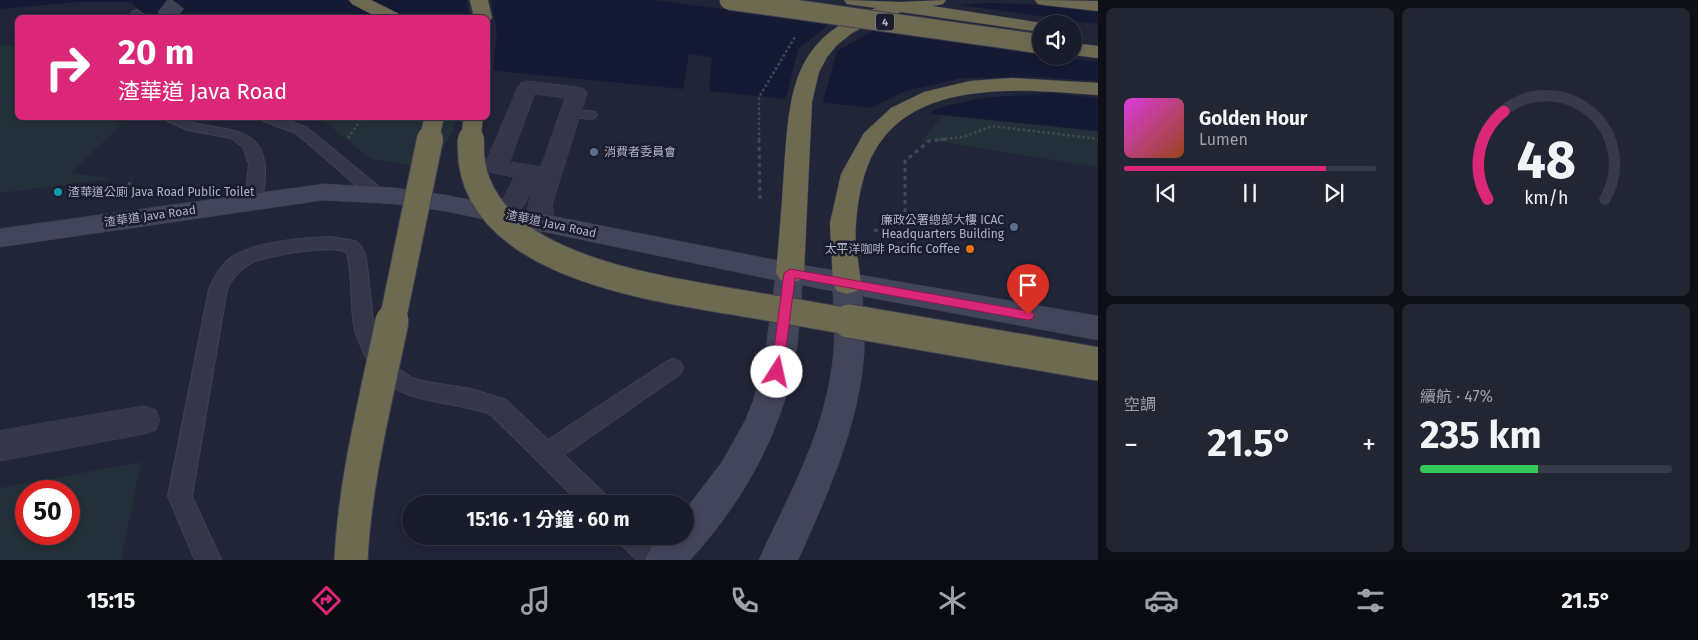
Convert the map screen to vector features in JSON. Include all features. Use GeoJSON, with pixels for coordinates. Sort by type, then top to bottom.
{"type":"FeatureCollection","features":[{"type":"Feature","properties":{"kind":"highway"},"geometry":{"type":"LineString","coordinates":[[358,0],[387,15]]}},
{"type":"Feature","properties":{"kind":"highway"},"geometry":{"type":"LineString","coordinates":[[479,0],[482,15]]}},
{"type":"Feature","properties":{"kind":"highway","name":"4"},"geometry":{"type":"LineString","coordinates":[[729,0],[1032,43]]}},
{"type":"Feature","properties":{"kind":"highway","name":"4"},"geometry":{"type":"LineString","coordinates":[[853,0],[1032,26]]}},
{"type":"Feature","properties":{"kind":"highway"},"geometry":{"type":"LineString","coordinates":[[790,273],[800,111],[806,82],[814,61],[821,51],[840,33],[861,21],[891,9],[937,0]]}},
{"type":"Feature","properties":{"kind":"highway"},"geometry":{"type":"LineString","coordinates":[[1044,0],[1098,6]]}},
{"type":"Feature","properties":{"kind":"highway"},"geometry":{"type":"LineString","coordinates":[[1085,39],[1098,52]]}},
{"type":"Feature","properties":{"kind":"highway"},"geometry":{"type":"LineString","coordinates":[[847,284],[842,225],[846,196],[851,177],[866,146],[889,119],[918,101],[953,90],[996,84],[1043,84],[1098,89]]}},
{"type":"Feature","properties":{"kind":"highway"},"geometry":{"type":"LineString","coordinates":[[351,560],[353,521],[358,485],[434,120]]}},
{"type":"Feature","properties":{"kind":"highway"},"geometry":{"type":"LineString","coordinates":[[473,120],[470,145],[473,170],[486,201],[497,215],[524,239],[568,262],[625,282],[666,290],[1098,364]]}},
{"type":"Feature","properties":{"kind":"main road","name":"渣華道 Java Road"},"geometry":{"type":"LineString","coordinates":[[0,238],[324,192],[378,195],[445,203],[847,284],[1098,328]]}},
{"type":"Feature","properties":{"kind":"main road"},"geometry":{"type":"LineString","coordinates":[[664,560],[709,512],[725,488],[760,423],[777,372],[790,273]]}},
{"type":"Feature","properties":{"kind":"main road"},"geometry":{"type":"LineString","coordinates":[[787,552],[828,443],[842,395],[848,358],[847,284]]}},
{"type":"Feature","properties":{"kind":"street"},"geometry":{"type":"LineString","coordinates":[[503,214],[539,174],[580,114],[576,92],[527,87],[496,167],[539,174]]}},
{"type":"Feature","properties":{"kind":"street"},"geometry":{"type":"LineString","coordinates":[[539,174],[541,223]]}},
{"type":"Feature","properties":{"kind":"street"},"geometry":{"type":"LineString","coordinates":[[0,446],[144,420]]}},
{"type":"Feature","properties":{"kind":"lane"},"geometry":{"type":"LineString","coordinates":[[274,120],[301,130],[378,195]]}},
{"type":"Feature","properties":{"kind":"lane"},"geometry":{"type":"LineString","coordinates":[[195,122],[244,138],[254,152],[256,169],[254,202]]}},
{"type":"Feature","properties":{"kind":"lane"},"geometry":{"type":"LineString","coordinates":[[208,560],[180,496],[218,289],[233,265],[248,256],[327,244],[342,243],[352,247],[356,251],[357,257],[364,328],[376,356],[390,373],[404,384],[420,390],[471,398],[498,407],[589,495]]}},
{"type":"Feature","properties":{"kind":"lane"},"geometry":{"type":"LineString","coordinates":[[547,454],[673,368]]}},
{"type":"Feature","properties":{"kind":"lane"},"geometry":{"type":"LineString","coordinates":[[640,545],[655,560]]}},
{"type":"Feature","properties":{"kind":"path"},"geometry":{"type":"LineString","coordinates":[[760,202],[759,97],[795,38]]}},
{"type":"Feature","properties":{"kind":"path"},"geometry":{"type":"LineString","coordinates":[[347,140],[361,120]]}},
{"type":"Feature","properties":{"kind":"path"},"geometry":{"type":"LineString","coordinates":[[905,220],[905,161],[929,142],[963,137],[992,126],[1098,139]]}},
{"type":"Feature","properties":{"kind":"path"},"geometry":{"type":"LineString","coordinates":[[122,200],[132,178]]}},
{"type":"Feature","properties":{"kind":"shaded area"},"geometry":{"type":"Polygon","coordinates":[[[0,45],[15,46],[15,98],[12,103],[15,104],[15,120],[103,120],[123,123],[71,173],[113,179],[0,193],[0,45]]]}},
{"type":"Feature","properties":{"kind":"shaded area"},"geometry":{"type":"Polygon","coordinates":[[[943,115],[1098,131],[1098,167],[936,141],[922,141],[943,115]]]}},
{"type":"Feature","properties":{"kind":"shaded area"},"geometry":{"type":"Polygon","coordinates":[[[322,120],[458,120],[433,168],[371,159],[322,120]]]}},
{"type":"Feature","properties":{"kind":"shaded area"},"geometry":{"type":"Polygon","coordinates":[[[141,462],[121,560],[0,560],[0,488],[15,485],[15,545],[80,545],[80,480],[43,480],[141,462]]]}},
{"type":"Feature","properties":{"kind":"water"},"geometry":{"type":"Polygon","coordinates":[[[0,0],[1098,0],[1098,131],[709,91],[712,57],[689,54],[683,89],[490,70],[490,15],[146,15],[131,2],[77,2],[0,9],[0,0]]]}},
{"type":"Feature","properties":{"kind":"pier"},"geometry":{"type":"Polygon","coordinates":[[[467,0],[491,0],[497,32],[493,72],[490,72],[490,15],[469,15],[467,0]]]}},
{"type":"Feature","properties":{"kind":"pier"},"geometry":{"type":"Polygon","coordinates":[[[654,0],[1098,0],[1098,12],[1028,4],[987,3],[959,5],[1032,15],[1032,53],[876,29],[837,51],[822,105],[785,102],[798,49],[831,23],[654,0]]]}},
{"type":"Feature","properties":{"kind":"pier"},"geometry":{"type":"Polygon","coordinates":[[[1082,22],[1098,24],[1098,62],[1082,60],[1082,22]]]}},
{"type":"Feature","properties":{"kind":"pier"},"geometry":{"type":"Polygon","coordinates":[[[1035,77],[1098,81],[1098,98],[1050,93],[981,98],[935,109],[927,116],[869,109],[903,92],[962,78],[1035,77]]]}},
{"type":"Feature","properties":{"kind":"tunnel"},"geometry":{"type":"LineString","coordinates":[[167,15],[179,0]]}},
{"type":"Feature","properties":{"kind":"place","name":"消費者委員會"},"geometry":{"type":"Point","coordinates":[594,152]}},
{"type":"Feature","properties":{"kind":"place","name":"渣華道公廁 Java Road Public Toilet"},"geometry":{"type":"Point","coordinates":[58,192]}},
{"type":"Feature","properties":{"kind":"place","name":"廉政公署總部大樓 ICAC Headquarters Building"},"geometry":{"type":"Point","coordinates":[1014,227]}},
{"type":"Feature","properties":{"kind":"place","name":"太平洋咖啡 Pacific Coffee"},"geometry":{"type":"Point","coordinates":[970,249]}},
{"type":"Feature","properties":{"kind":"route"},"geometry":{"type":"LineString","coordinates":[[777,372],[790,273],[1028,315]]}}]}
